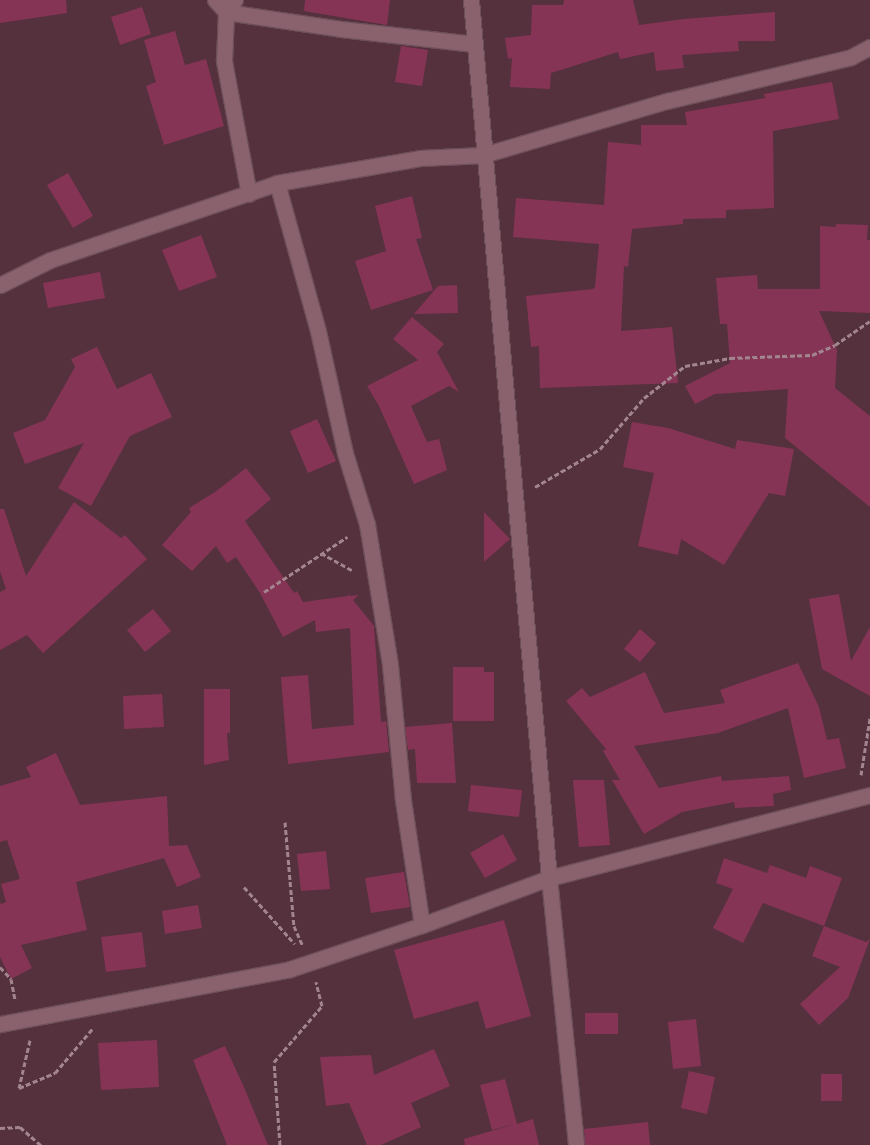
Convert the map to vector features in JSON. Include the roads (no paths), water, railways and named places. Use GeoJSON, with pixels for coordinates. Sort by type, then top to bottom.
{"type":"FeatureCollection","features":[{"type":"Feature","properties":{"kind":"street"},"geometry":{"type":"LineString","coordinates":[[215,0],[230,6],[341,29],[474,44]]}},
{"type":"Feature","properties":{"kind":"street"},"geometry":{"type":"LineString","coordinates":[[471,0],[483,155],[516,498],[548,878],[576,1145]]}},
{"type":"Feature","properties":{"kind":"street"},"geometry":{"type":"LineString","coordinates":[[230,6],[224,61],[249,194]]}},
{"type":"Feature","properties":{"kind":"street"},"geometry":{"type":"LineString","coordinates":[[0,285],[50,260],[277,183],[420,158],[483,155],[667,101],[851,57],[870,47]]}},
{"type":"Feature","properties":{"kind":"street"},"geometry":{"type":"LineString","coordinates":[[277,183],[318,331],[342,445],[367,524],[390,665],[404,800],[422,925]]}},
{"type":"Feature","properties":{"kind":"street"},"geometry":{"type":"LineString","coordinates":[[0,1024],[290,969],[422,925],[548,878],[864,797]]}}]}
